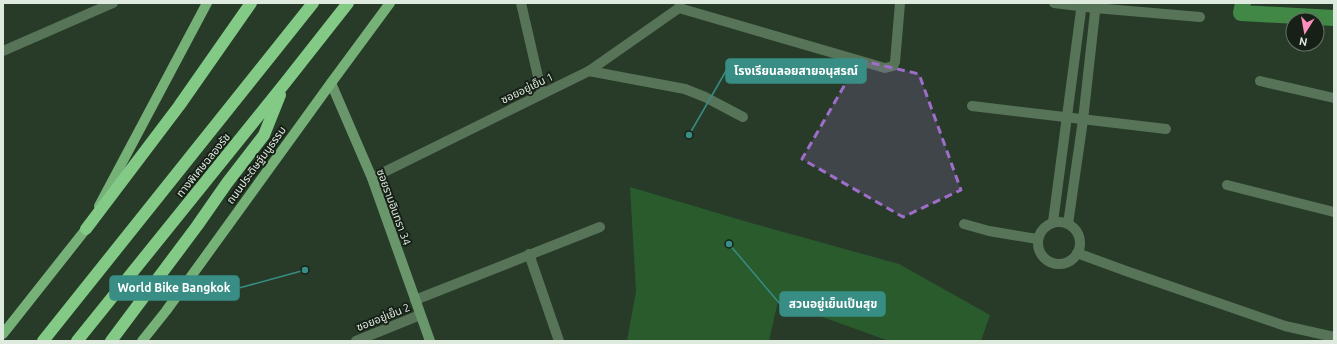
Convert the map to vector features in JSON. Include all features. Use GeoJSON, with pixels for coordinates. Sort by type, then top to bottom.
{"type":"FeatureCollection","features":[{"type":"Feature","properties":{"kind":"highway"},"geometry":{"type":"LineString","coordinates":[[86,229],[179,106],[251,3]]}},
{"type":"Feature","properties":{"kind":"highway","name":"ทางพิเศษฉลองรัช"},"geometry":{"type":"LineString","coordinates":[[43,341],[313,3]]}},
{"type":"Feature","properties":{"kind":"highway","name":"ทางพิเศษฉลองรัช"},"geometry":{"type":"LineString","coordinates":[[77,341],[286,83],[348,3]]}},
{"type":"Feature","properties":{"kind":"highway"},"geometry":{"type":"LineString","coordinates":[[111,341],[264,135],[286,83]]}},
{"type":"Feature","properties":{"kind":"main road"},"geometry":{"type":"LineString","coordinates":[[3,334],[86,229],[207,3]]}},
{"type":"Feature","properties":{"kind":"main road","name":"ถนนประดิษฐ์มนูธรรม"},"geometry":{"type":"LineString","coordinates":[[142,341],[166,311],[390,3]]}},
{"type":"Feature","properties":{"kind":"street"},"geometry":{"type":"LineString","coordinates":[[3,51],[113,3]]}},
{"type":"Feature","properties":{"kind":"street"},"geometry":{"type":"LineString","coordinates":[[521,3],[542,94]]}},
{"type":"Feature","properties":{"kind":"street"},"geometry":{"type":"LineString","coordinates":[[679,5],[885,68],[893,66],[895,62],[900,3]]}},
{"type":"Feature","properties":{"kind":"street"},"geometry":{"type":"LineString","coordinates":[[1054,3],[1200,17]]}},
{"type":"Feature","properties":{"kind":"street","name":"ซอยอยู่เย็น 1"},"geometry":{"type":"LineString","coordinates":[[372,178],[589,71],[679,5]]}},
{"type":"Feature","properties":{"kind":"street"},"geometry":{"type":"LineString","coordinates":[[1053,222],[1082,5]]}},
{"type":"Feature","properties":{"kind":"street"},"geometry":{"type":"LineString","coordinates":[[1068,224],[1083,120],[1096,6]]}},
{"type":"Feature","properties":{"kind":"street"},"geometry":{"type":"LineString","coordinates":[[589,71],[685,89],[705,97],[743,117]]}},
{"type":"Feature","properties":{"kind":"street"},"geometry":{"type":"LineString","coordinates":[[1260,81],[1334,98]]}},
{"type":"Feature","properties":{"kind":"street","name":"ซอยรามอินทรา 34"},"geometry":{"type":"LineString","coordinates":[[331,83],[372,178],[430,341]]}},
{"type":"Feature","properties":{"kind":"street"},"geometry":{"type":"LineString","coordinates":[[972,106],[1166,129]]}},
{"type":"Feature","properties":{"kind":"street"},"geometry":{"type":"LineString","coordinates":[[1227,185],[1334,212]]}},
{"type":"Feature","properties":{"kind":"street"},"geometry":{"type":"LineString","coordinates":[[1053,222],[1068,224],[1076,231],[1079,237],[1079,248],[1077,253],[1070,261],[1061,264],[1051,263],[1043,257],[1038,249],[1037,239],[1043,228],[1053,222]]}},
{"type":"Feature","properties":{"kind":"street"},"geometry":{"type":"LineString","coordinates":[[964,224],[989,231],[1037,239]]}},
{"type":"Feature","properties":{"kind":"street"},"geometry":{"type":"LineString","coordinates":[[415,300],[600,227]]}},
{"type":"Feature","properties":{"kind":"street"},"geometry":{"type":"LineString","coordinates":[[1077,253],[1285,326],[1334,337]]}},
{"type":"Feature","properties":{"kind":"street"},"geometry":{"type":"LineString","coordinates":[[529,254],[559,341]]}},
{"type":"Feature","properties":{"kind":"street","name":"ซอยอยู่เย็น 2"},"geometry":{"type":"LineString","coordinates":[[356,341],[420,314]]}},
{"type":"Feature","properties":{"kind":"highlighted area"},"geometry":{"type":"Polygon","coordinates":[[[859,60],[919,74],[961,190],[903,217],[802,159],[859,60]]]}},
{"type":"Feature","properties":{"kind":"green space"},"geometry":{"type":"Polygon","coordinates":[[[630,187],[751,223],[899,264],[990,315],[981,341],[889,341],[778,301],[769,341],[627,341],[636,291],[630,187]]]}},
{"type":"Feature","properties":{"kind":"waterway"},"geometry":{"type":"LineString","coordinates":[[1243,3],[1241,13],[1334,18]]}},
{"type":"Feature","properties":{"kind":"place","name":"โรงเรียนลอยสายอนุสรณ์"},"geometry":{"type":"Point","coordinates":[689,135]}},
{"type":"Feature","properties":{"kind":"place","name":"สวนอยู่เย็นเป็นสุข"},"geometry":{"type":"Point","coordinates":[729,244]}},
{"type":"Feature","properties":{"kind":"place","name":"World Bike Bangkok"},"geometry":{"type":"Point","coordinates":[305,270]}}]}
